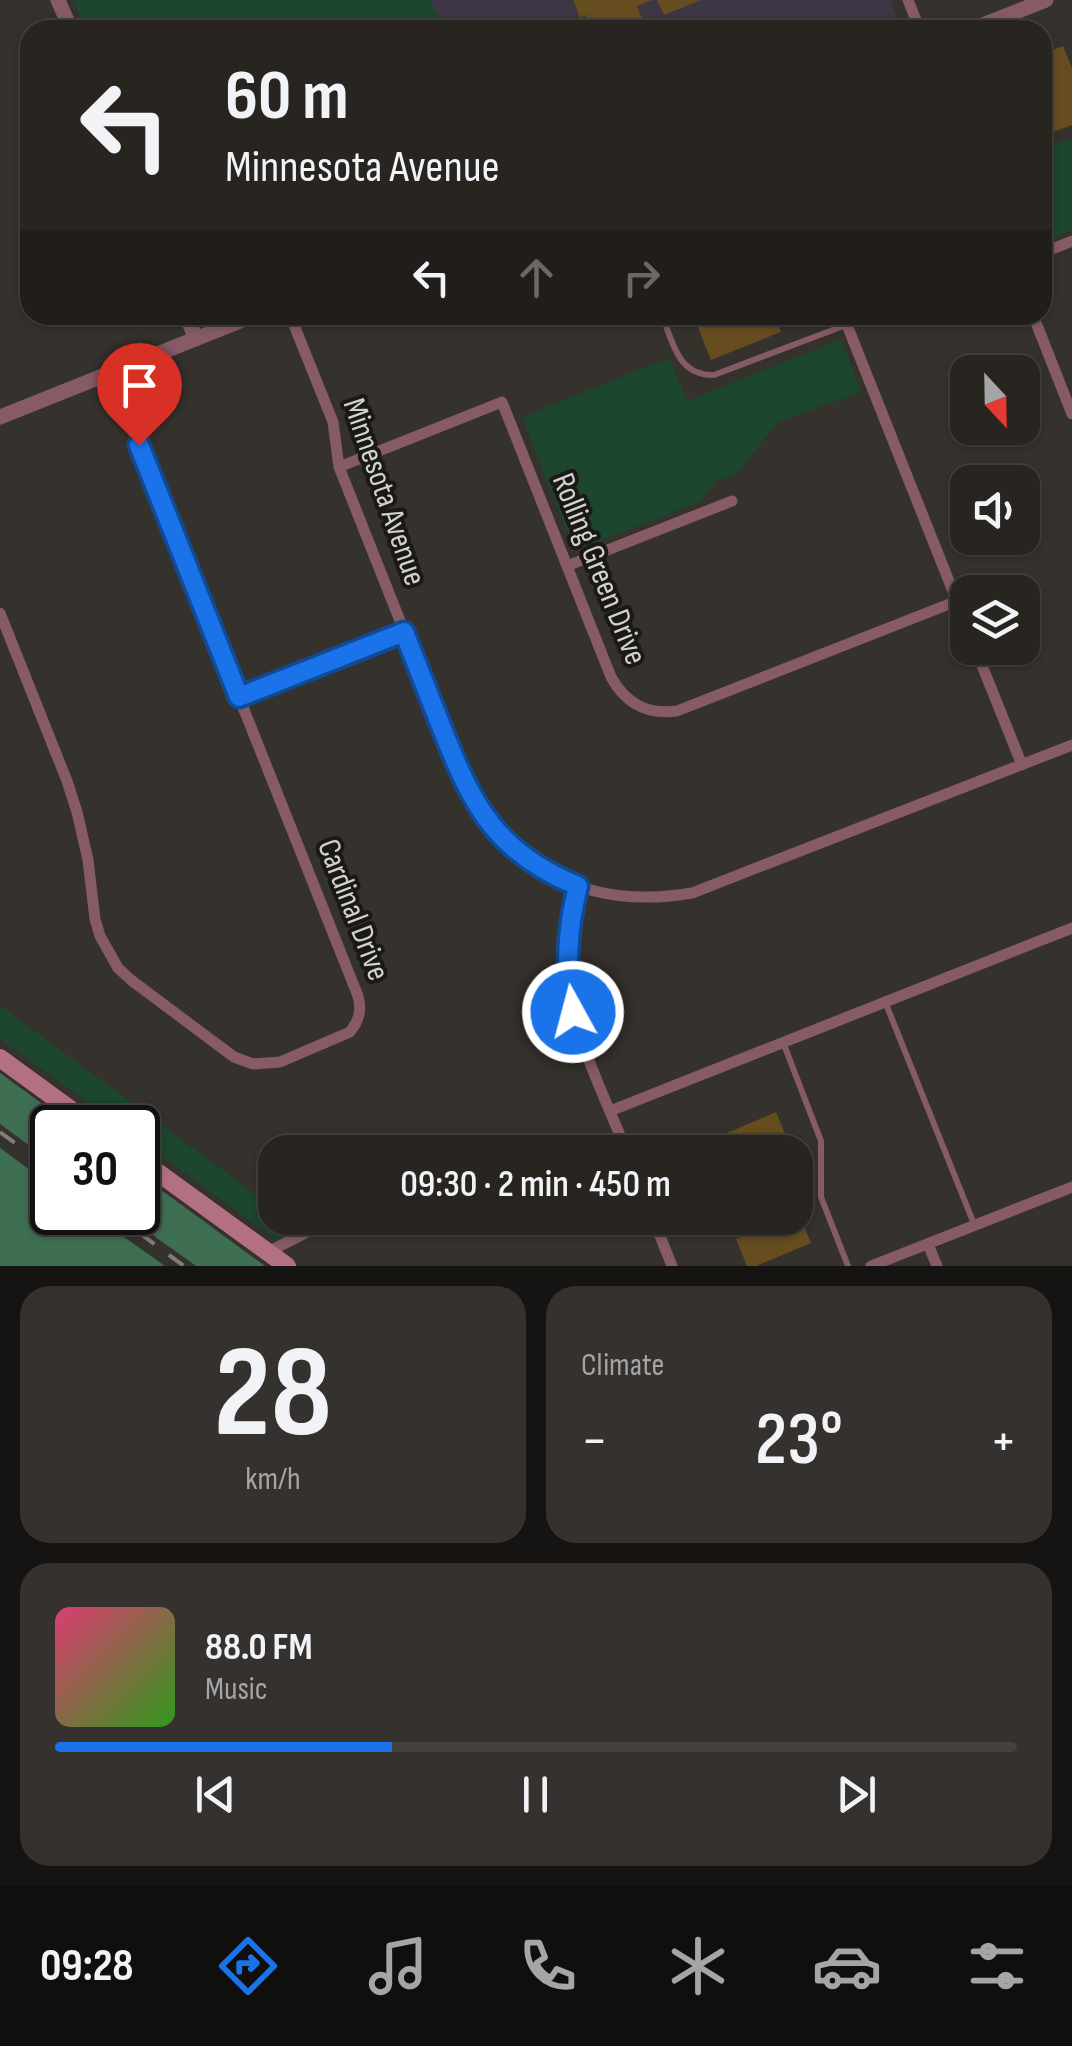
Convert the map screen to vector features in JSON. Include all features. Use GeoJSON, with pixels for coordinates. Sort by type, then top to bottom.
{"type":"FeatureCollection","features":[{"type":"Feature","properties":{"kind":"main road"},"geometry":{"type":"LineString","coordinates":[[0,1058],[64,1105]]}},
{"type":"Feature","properties":{"kind":"main road"},"geometry":{"type":"LineString","coordinates":[[160,1174],[287,1266]]}},
{"type":"Feature","properties":{"kind":"street"},"geometry":{"type":"LineString","coordinates":[[995,20],[1046,0]]}},
{"type":"Feature","properties":{"kind":"street"},"geometry":{"type":"LineString","coordinates":[[190,325],[196,338]]}},
{"type":"Feature","properties":{"kind":"street"},"geometry":{"type":"LineString","coordinates":[[0,417],[229,325]]}},
{"type":"Feature","properties":{"kind":"street","name":"Minnesota Avenue"},"geometry":{"type":"LineString","coordinates":[[294,325],[332,422],[340,466],[471,797],[504,840],[551,874],[611,895],[666,898],[692,893],[1072,745]]}},
{"type":"Feature","properties":{"kind":"street"},"geometry":{"type":"LineString","coordinates":[[847,325],[950,586]]}},
{"type":"Feature","properties":{"kind":"street"},"geometry":{"type":"LineString","coordinates":[[1037,325],[1072,414]]}},
{"type":"Feature","properties":{"kind":"street","name":"Cardinal Drive"},"geometry":{"type":"LineString","coordinates":[[0,612],[77,812],[95,919],[108,953],[131,980],[234,1057],[252,1064],[280,1062],[350,1032],[360,1004],[110,373]]}},
{"type":"Feature","properties":{"kind":"street","name":"Rolling Green Drive"},"geometry":{"type":"LineString","coordinates":[[340,466],[502,402],[617,688],[637,706],[664,713],[677,712],[950,603]]}},
{"type":"Feature","properties":{"kind":"street"},"geometry":{"type":"LineString","coordinates":[[567,566],[732,500]]}},
{"type":"Feature","properties":{"kind":"street"},"geometry":{"type":"LineString","coordinates":[[239,697],[404,632]]}},
{"type":"Feature","properties":{"kind":"street"},"geometry":{"type":"LineString","coordinates":[[982,665],[1022,765]]}},
{"type":"Feature","properties":{"kind":"street"},"geometry":{"type":"LineString","coordinates":[[578,886],[568,930],[568,983],[582,1041],[619,1135]]}},
{"type":"Feature","properties":{"kind":"street"},"geometry":{"type":"LineString","coordinates":[[610,1111],[1072,928]]}},
{"type":"Feature","properties":{"kind":"street"},"geometry":{"type":"LineString","coordinates":[[871,1266],[1072,1187]]}},
{"type":"Feature","properties":{"kind":"street"},"geometry":{"type":"LineString","coordinates":[[268,1252],[301,1235]]}},
{"type":"Feature","properties":{"kind":"street"},"geometry":{"type":"LineString","coordinates":[[660,1235],[672,1266]]}},
{"type":"Feature","properties":{"kind":"street"},"geometry":{"type":"LineString","coordinates":[[928,1244],[937,1266]]}},
{"type":"Feature","properties":{"kind":"lane"},"geometry":{"type":"LineString","coordinates":[[666,325],[681,362],[700,376],[714,375],[833,325]]}},
{"type":"Feature","properties":{"kind":"lane"},"geometry":{"type":"LineString","coordinates":[[886,1002],[974,1226]]}},
{"type":"Feature","properties":{"kind":"lane"},"geometry":{"type":"LineString","coordinates":[[784,1042],[821,1141],[821,1197],[848,1266]]}},
{"type":"Feature","properties":{"kind":"shaded area"},"geometry":{"type":"Polygon","coordinates":[[[431,0],[891,0],[898,20],[439,20],[431,0]]]}},
{"type":"Feature","properties":{"kind":"green space"},"geometry":{"type":"Polygon","coordinates":[[[73,0],[431,0],[439,20],[81,20],[73,0]]]}},
{"type":"Feature","properties":{"kind":"green space"},"geometry":{"type":"Polygon","coordinates":[[[1072,138],[1072,230],[1052,238],[1052,146],[1072,138]]]}},
{"type":"Feature","properties":{"kind":"green space"},"geometry":{"type":"Polygon","coordinates":[[[841,339],[861,392],[778,422],[736,475],[715,481],[702,501],[589,545],[579,548],[571,542],[522,417],[669,358],[687,401],[841,339]]]}},
{"type":"Feature","properties":{"kind":"green space"},"geometry":{"type":"Polygon","coordinates":[[[0,1005],[135,1105],[92,1105],[0,1039],[0,1005]]]}},
{"type":"Feature","properties":{"kind":"green space"},"geometry":{"type":"Polygon","coordinates":[[[0,1073],[44,1105],[30,1105],[30,1146],[0,1124],[0,1073]]]}},
{"type":"Feature","properties":{"kind":"green space"},"geometry":{"type":"Polygon","coordinates":[[[160,1124],[258,1196],[258,1226],[160,1155],[160,1124]]]}},
{"type":"Feature","properties":{"kind":"green space"},"geometry":{"type":"Polygon","coordinates":[[[0,1148],[30,1170],[30,1235],[121,1235],[165,1266],[0,1266],[0,1148]]]}},
{"type":"Feature","properties":{"kind":"green space"},"geometry":{"type":"Polygon","coordinates":[[[160,1189],[265,1266],[196,1266],[153,1235],[160,1235],[160,1189]]]}},
{"type":"Feature","properties":{"kind":"building"},"geometry":{"type":"Polygon","coordinates":[[[573,0],[652,0],[637,6],[643,20],[588,20],[586,15],[580,18],[573,0]]]}},
{"type":"Feature","properties":{"kind":"building"},"geometry":{"type":"Polygon","coordinates":[[[657,0],[701,0],[664,15],[657,0]]]}},
{"type":"Feature","properties":{"kind":"building"},"geometry":{"type":"Polygon","coordinates":[[[1063,46],[1072,68],[1072,125],[1052,132],[1052,50],[1063,46]]]}},
{"type":"Feature","properties":{"kind":"building"},"geometry":{"type":"Polygon","coordinates":[[[697,325],[779,325],[781,332],[711,360],[697,325]]]}},
{"type":"Feature","properties":{"kind":"building"},"geometry":{"type":"Polygon","coordinates":[[[776,1112],[786,1135],[728,1135],[776,1112]]]}},
{"type":"Feature","properties":{"kind":"building"},"geometry":{"type":"Polygon","coordinates":[[[747,1235],[808,1235],[811,1243],[756,1266],[747,1266],[736,1239],[747,1235]]]}},
{"type":"Feature","properties":{"kind":"railway"},"geometry":{"type":"LineString","coordinates":[[0,1132],[30,1154]]}},
{"type":"Feature","properties":{"kind":"railway"},"geometry":{"type":"LineString","coordinates":[[142,1235],[184,1266]]}},
{"type":"Feature","properties":{"kind":"route"},"geometry":{"type":"LineString","coordinates":[[139,445],[239,697],[404,632],[460,772],[486,819],[525,858],[578,886],[566,960],[573,1012]]}}]}
